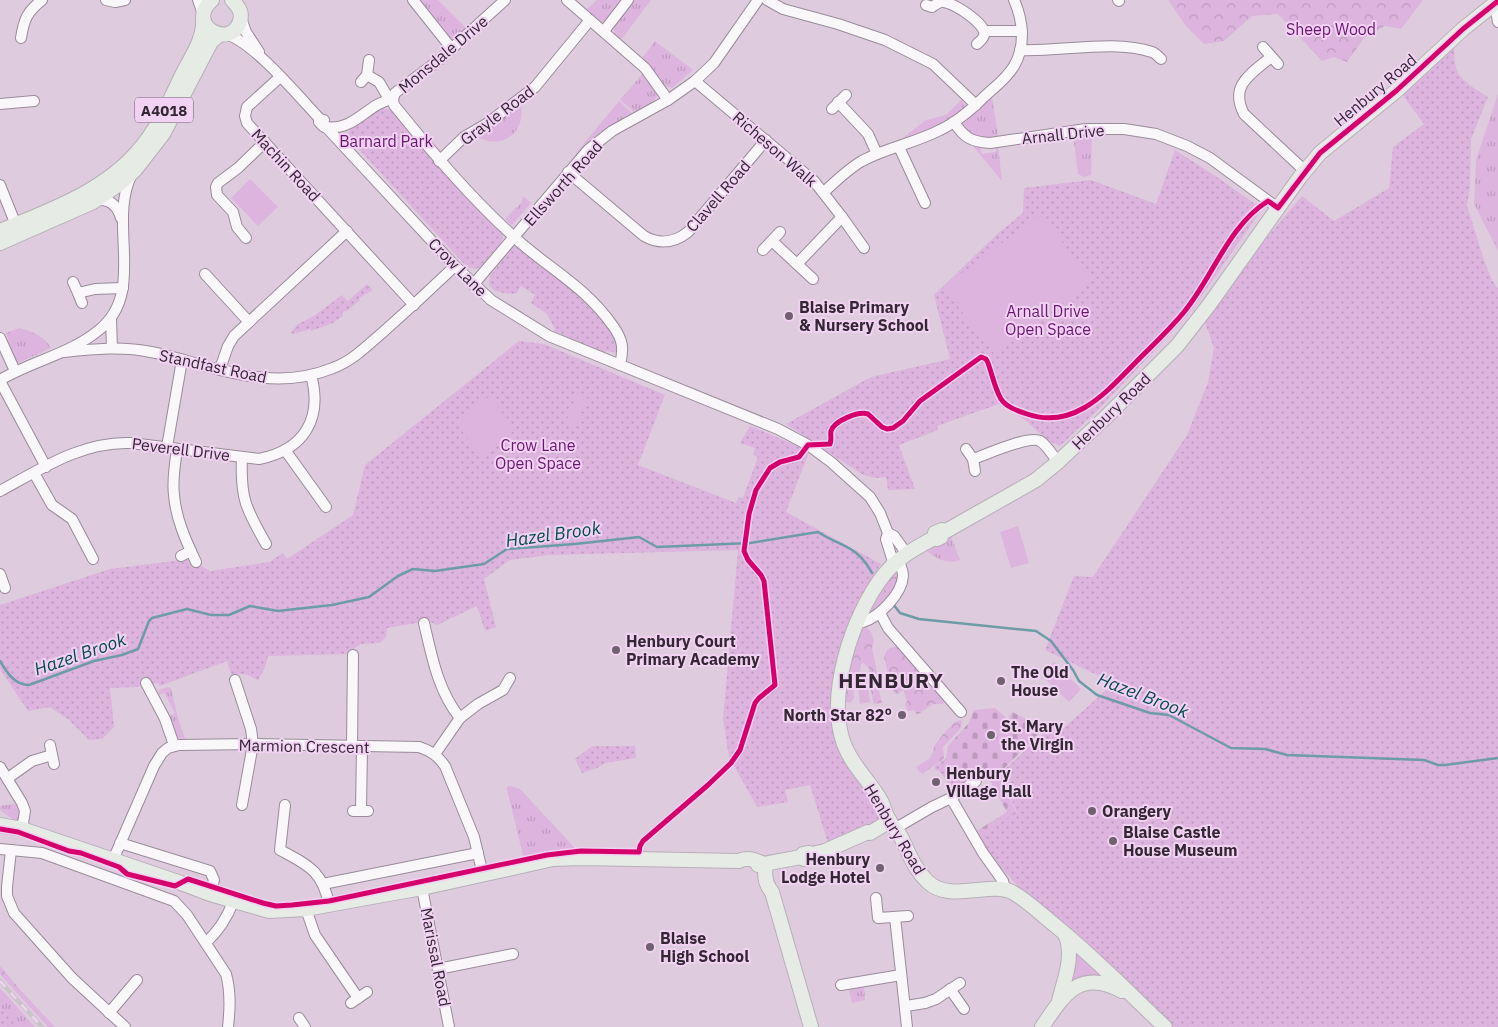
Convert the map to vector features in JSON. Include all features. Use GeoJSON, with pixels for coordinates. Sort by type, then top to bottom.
{"type":"FeatureCollection","features":[{"type":"Feature","properties":{"kind":"main road","name":"A4018"},"geometry":{"type":"LineString","coordinates":[[0,231],[76,198],[125,166],[140,150],[153,130],[200,38],[203,30],[205,7],[212,0]]}},
{"type":"Feature","properties":{"kind":"main road"},"geometry":{"type":"LineString","coordinates":[[232,0],[241,10]]}},
{"type":"Feature","properties":{"kind":"main road","name":"Henbury Road"},"geometry":{"type":"LineString","coordinates":[[1005,889],[952,891],[932,885],[916,868],[880,799],[860,773],[844,745],[838,721],[842,670],[848,646],[877,585],[900,560],[940,534],[1036,480],[1058,462],[1177,346],[1209,305],[1305,171],[1326,148],[1396,91],[1494,2]]}},
{"type":"Feature","properties":{"kind":"main road","name":"A4018"},"geometry":{"type":"LineString","coordinates":[[0,243],[93,202],[118,185],[135,170],[163,134],[211,42],[222,34],[228,34],[236,28],[241,10]]}},
{"type":"Feature","properties":{"kind":"main road"},"geometry":{"type":"LineString","coordinates":[[203,16],[205,24],[211,31],[222,34]]}},
{"type":"Feature","properties":{"kind":"main road"},"geometry":{"type":"LineString","coordinates":[[0,825],[22,828],[181,882],[233,902],[269,911],[306,909],[422,888],[553,859],[739,861],[743,859],[754,860],[766,865],[825,851],[872,830],[893,825]]}},
{"type":"Feature","properties":{"kind":"main road"},"geometry":{"type":"LineString","coordinates":[[766,865],[773,882],[772,892],[811,1027]]}},
{"type":"Feature","properties":{"kind":"main road"},"geometry":{"type":"LineString","coordinates":[[1005,889],[1024,900],[1065,934],[1117,980],[1165,1027]]}},
{"type":"Feature","properties":{"kind":"main road"},"geometry":{"type":"LineString","coordinates":[[1059,1002],[1068,964],[1069,949],[1065,934]]}},
{"type":"Feature","properties":{"kind":"main road"},"geometry":{"type":"LineString","coordinates":[[1042,1027],[1059,1002],[1074,988],[1091,982],[1110,984],[1134,998]]}},
{"type":"Feature","properties":{"kind":"street"},"geometry":{"type":"LineString","coordinates":[[21,38],[23,21],[27,14],[42,0]]}},
{"type":"Feature","properties":{"kind":"street"},"geometry":{"type":"LineString","coordinates":[[198,0],[203,16]]}},
{"type":"Feature","properties":{"kind":"street"},"geometry":{"type":"LineString","coordinates":[[413,0],[452,49]]}},
{"type":"Feature","properties":{"kind":"street","name":"Monsdale Drive"},"geometry":{"type":"LineString","coordinates":[[323,123],[340,128],[381,102],[391,99],[395,93],[452,49],[505,0]]}},
{"type":"Feature","properties":{"kind":"street"},"geometry":{"type":"LineString","coordinates":[[567,0],[645,68],[668,100]]}},
{"type":"Feature","properties":{"kind":"street"},"geometry":{"type":"LineString","coordinates":[[604,31],[628,0]]}},
{"type":"Feature","properties":{"kind":"street","name":"Ellsworth Road"},"geometry":{"type":"LineString","coordinates":[[473,285],[588,150],[612,131],[668,100],[695,81],[714,63],[758,0]]}},
{"type":"Feature","properties":{"kind":"street"},"geometry":{"type":"LineString","coordinates":[[767,0],[783,9],[846,26],[886,40],[933,64],[976,105]]}},
{"type":"Feature","properties":{"kind":"street"},"geometry":{"type":"LineString","coordinates":[[824,192],[848,170],[876,154],[928,136],[954,122],[976,105],[1008,75],[1020,50],[1022,31],[1015,0]]}},
{"type":"Feature","properties":{"kind":"street"},"geometry":{"type":"LineString","coordinates":[[926,5],[932,7],[940,2],[952,4],[974,19],[985,31],[1022,31]]}},
{"type":"Feature","properties":{"kind":"street"},"geometry":{"type":"LineString","coordinates":[[1494,2],[1498,22]]}},
{"type":"Feature","properties":{"kind":"street","name":"Crow Lane"},"geometry":{"type":"LineString","coordinates":[[241,10],[246,32],[264,60],[473,285],[491,300],[544,333],[778,429],[808,445],[831,462],[870,497],[880,513],[888,533],[886,539],[900,560]]}},
{"type":"Feature","properties":{"kind":"street","name":"Grayle Road"},"geometry":{"type":"LineString","coordinates":[[439,161],[464,137],[488,123],[536,86],[590,20]]}},
{"type":"Feature","properties":{"kind":"street"},"geometry":{"type":"LineString","coordinates":[[977,44],[985,34],[985,31]]}},
{"type":"Feature","properties":{"kind":"street","name":"Crow Lane"},"geometry":{"type":"LineString","coordinates":[[222,34],[237,38],[264,60]]}},
{"type":"Feature","properties":{"kind":"street"},"geometry":{"type":"LineString","coordinates":[[1020,50],[1036,51],[1108,47],[1157,52]]}},
{"type":"Feature","properties":{"kind":"street"},"geometry":{"type":"LineString","coordinates":[[1263,47],[1274,60],[1245,80],[1238,97],[1240,106],[1244,114],[1305,171]]}},
{"type":"Feature","properties":{"kind":"street"},"geometry":{"type":"LineString","coordinates":[[369,60],[364,78],[379,82],[394,105],[462,187],[514,237],[584,291],[602,311],[621,339],[623,346],[620,365]]}},
{"type":"Feature","properties":{"kind":"street","name":"Machin Road"},"geometry":{"type":"LineString","coordinates":[[280,78],[247,107],[245,112],[247,124],[414,305]]}},
{"type":"Feature","properties":{"kind":"street","name":"Richeson Walk"},"geometry":{"type":"LineString","coordinates":[[695,81],[814,181],[864,248]]}},
{"type":"Feature","properties":{"kind":"street"},"geometry":{"type":"LineString","coordinates":[[0,104],[23,96],[34,101]]}},
{"type":"Feature","properties":{"kind":"street"},"geometry":{"type":"LineString","coordinates":[[839,102],[868,134],[876,154]]}},
{"type":"Feature","properties":{"kind":"street","name":"Arnall Drive"},"geometry":{"type":"LineString","coordinates":[[954,122],[964,136],[977,142],[990,143],[1086,129],[1124,129],[1156,134],[1187,146],[1210,158],[1278,208]]}},
{"type":"Feature","properties":{"kind":"street","name":"Clavell Road"},"geometry":{"type":"LineString","coordinates":[[568,172],[644,236],[652,241],[667,242],[678,239],[688,232],[766,140]]}},
{"type":"Feature","properties":{"kind":"street"},"geometry":{"type":"LineString","coordinates":[[246,238],[238,227],[234,212],[217,195],[216,187],[218,183],[238,168],[265,142]]}},
{"type":"Feature","properties":{"kind":"street"},"geometry":{"type":"LineString","coordinates":[[898,147],[925,203]]}},
{"type":"Feature","properties":{"kind":"street"},"geometry":{"type":"LineString","coordinates":[[46,467],[0,380],[14,371],[64,352],[99,331],[111,319],[120,301],[123,288],[122,222],[126,190],[135,170]]}},
{"type":"Feature","properties":{"kind":"street"},"geometry":{"type":"LineString","coordinates":[[0,185],[16,224]]}},
{"type":"Feature","properties":{"kind":"street"},"geometry":{"type":"LineString","coordinates":[[93,202],[102,200],[113,204],[117,207],[122,222]]}},
{"type":"Feature","properties":{"kind":"street"},"geometry":{"type":"LineString","coordinates":[[797,264],[842,217]]}},
{"type":"Feature","properties":{"kind":"street"},"geometry":{"type":"LineString","coordinates":[[220,369],[228,346],[234,336],[347,231]]}},
{"type":"Feature","properties":{"kind":"street"},"geometry":{"type":"LineString","coordinates":[[763,250],[780,232]]}},
{"type":"Feature","properties":{"kind":"street"},"geometry":{"type":"LineString","coordinates":[[772,241],[813,279]]}},
{"type":"Feature","properties":{"kind":"street","name":"Standfast Road"},"geometry":{"type":"LineString","coordinates":[[64,352],[112,348],[149,352],[260,379],[290,379],[311,375],[334,368],[356,356],[455,266]]}},
{"type":"Feature","properties":{"kind":"street"},"geometry":{"type":"LineString","coordinates":[[205,274],[249,322]]}},
{"type":"Feature","properties":{"kind":"street"},"geometry":{"type":"LineString","coordinates":[[73,282],[80,298],[96,289],[123,288]]}},
{"type":"Feature","properties":{"kind":"street"},"geometry":{"type":"LineString","coordinates":[[111,319],[112,348]]}},
{"type":"Feature","properties":{"kind":"street"},"geometry":{"type":"LineString","coordinates":[[2,338],[14,371]]}},
{"type":"Feature","properties":{"kind":"street"},"geometry":{"type":"LineString","coordinates":[[182,360],[172,448],[174,495],[180,525],[196,562]]}},
{"type":"Feature","properties":{"kind":"street","name":"Peverell Drive"},"geometry":{"type":"LineString","coordinates":[[0,491],[71,454],[95,446],[124,443],[259,458],[277,454],[286,450],[302,436],[312,420],[316,401],[311,375]]}},
{"type":"Feature","properties":{"kind":"street"},"geometry":{"type":"LineString","coordinates":[[973,459],[1012,444],[1036,440],[1043,444],[1058,462]]}},
{"type":"Feature","properties":{"kind":"street"},"geometry":{"type":"LineString","coordinates":[[966,449],[973,459],[975,471]]}},
{"type":"Feature","properties":{"kind":"street"},"geometry":{"type":"LineString","coordinates":[[286,450],[326,507]]}},
{"type":"Feature","properties":{"kind":"street"},"geometry":{"type":"LineString","coordinates":[[242,457],[241,483],[245,504],[248,513],[266,544]]}},
{"type":"Feature","properties":{"kind":"street"},"geometry":{"type":"LineString","coordinates":[[34,473],[52,505],[72,519],[93,560]]}},
{"type":"Feature","properties":{"kind":"street","name":"Crow Lane"},"geometry":{"type":"LineString","coordinates":[[888,533],[894,536],[900,560]]}},
{"type":"Feature","properties":{"kind":"street"},"geometry":{"type":"LineString","coordinates":[[181,556],[191,551]]}},
{"type":"Feature","properties":{"kind":"street"},"geometry":{"type":"LineString","coordinates":[[859,620],[863,622],[870,620],[880,613],[893,598],[903,579],[900,560]]}},
{"type":"Feature","properties":{"kind":"street"},"geometry":{"type":"LineString","coordinates":[[0,574],[4,588]]}},
{"type":"Feature","properties":{"kind":"street"},"geometry":{"type":"LineString","coordinates":[[880,613],[888,628],[961,712]]}},
{"type":"Feature","properties":{"kind":"street"},"geometry":{"type":"LineString","coordinates":[[428,628],[436,673],[446,697],[460,718]]}},
{"type":"Feature","properties":{"kind":"street"},"geometry":{"type":"LineString","coordinates":[[353,655],[358,669],[357,747],[361,811]]}},
{"type":"Feature","properties":{"kind":"street"},"geometry":{"type":"LineString","coordinates":[[483,875],[474,837],[464,811],[445,766],[435,754],[460,718],[478,704],[503,690],[510,678]]}},
{"type":"Feature","properties":{"kind":"street"},"geometry":{"type":"LineString","coordinates":[[240,683],[253,744],[242,804]]}},
{"type":"Feature","properties":{"kind":"street"},"geometry":{"type":"LineString","coordinates":[[113,860],[158,758],[174,745],[152,688]]}},
{"type":"Feature","properties":{"kind":"street","name":"Marmion Crescent"},"geometry":{"type":"LineString","coordinates":[[174,745],[253,744],[419,748],[435,754]]}},
{"type":"Feature","properties":{"kind":"street"},"geometry":{"type":"LineString","coordinates":[[8,778],[32,761],[52,755]]}},
{"type":"Feature","properties":{"kind":"street"},"geometry":{"type":"LineString","coordinates":[[0,767],[20,798],[25,811],[22,828]]}},
{"type":"Feature","properties":{"kind":"street"},"geometry":{"type":"LineString","coordinates":[[893,825],[951,798],[976,781]]}},
{"type":"Feature","properties":{"kind":"street"},"geometry":{"type":"LineString","coordinates":[[951,798],[983,853],[1003,881],[1005,889]]}},
{"type":"Feature","properties":{"kind":"street"},"geometry":{"type":"LineString","coordinates":[[285,805],[280,850],[313,869],[327,892],[329,905]]}},
{"type":"Feature","properties":{"kind":"street"},"geometry":{"type":"LineString","coordinates":[[120,843],[210,871],[213,873],[214,880],[210,894]]}},
{"type":"Feature","properties":{"kind":"street"},"geometry":{"type":"LineString","coordinates":[[66,862],[71,845]]}},
{"type":"Feature","properties":{"kind":"street"},"geometry":{"type":"LineString","coordinates":[[125,1027],[72,978],[14,913],[7,896],[5,849],[42,853],[174,901],[187,915],[226,974],[230,999],[228,1027]]}},
{"type":"Feature","properties":{"kind":"street"},"geometry":{"type":"LineString","coordinates":[[323,884],[478,853]]}},
{"type":"Feature","properties":{"kind":"street","name":"Marissal Road"},"geometry":{"type":"LineString","coordinates":[[422,888],[450,1026]]}},
{"type":"Feature","properties":{"kind":"street"},"geometry":{"type":"LineString","coordinates":[[876,898],[878,918],[908,916]]}},
{"type":"Feature","properties":{"kind":"street"},"geometry":{"type":"LineString","coordinates":[[206,942],[214,934],[233,902]]}},
{"type":"Feature","properties":{"kind":"street"},"geometry":{"type":"LineString","coordinates":[[306,909],[315,935],[355,1000],[367,992]]}},
{"type":"Feature","properties":{"kind":"street"},"geometry":{"type":"LineString","coordinates":[[895,917],[907,1027]]}},
{"type":"Feature","properties":{"kind":"street"},"geometry":{"type":"LineString","coordinates":[[438,969],[513,954]]}},
{"type":"Feature","properties":{"kind":"street"},"geometry":{"type":"LineString","coordinates":[[841,985],[901,975]]}},
{"type":"Feature","properties":{"kind":"street"},"geometry":{"type":"LineString","coordinates":[[109,1013],[137,980]]}},
{"type":"Feature","properties":{"kind":"street"},"geometry":{"type":"LineString","coordinates":[[906,1006],[925,1003],[960,983]]}},
{"type":"Feature","properties":{"kind":"street"},"geometry":{"type":"LineString","coordinates":[[950,989],[964,1009]]}},
{"type":"Feature","properties":{"kind":"green space"},"geometry":{"type":"Polygon","coordinates":[[[417,0],[438,0],[468,30],[454,40],[439,28],[417,0]]]}},
{"type":"Feature","properties":{"kind":"green space"},"geometry":{"type":"Polygon","coordinates":[[[597,0],[625,0],[606,21],[601,22],[586,10],[597,0]]]}},
{"type":"Feature","properties":{"kind":"green space"},"geometry":{"type":"Polygon","coordinates":[[[631,0],[651,0],[621,40],[615,35],[613,26],[631,0]]]}},
{"type":"Feature","properties":{"kind":"green space","name":"Sheep Wood"},"geometry":{"type":"Polygon","coordinates":[[[1168,0],[1423,0],[1401,29],[1385,26],[1364,38],[1347,62],[1334,57],[1322,61],[1278,14],[1252,16],[1224,41],[1204,44],[1186,26],[1168,0]]]}},
{"type":"Feature","properties":{"kind":"green space"},"geometry":{"type":"Polygon","coordinates":[[[655,41],[693,70],[672,88],[667,87],[659,80],[642,58],[655,41]]]}},
{"type":"Feature","properties":{"kind":"green space"},"geometry":{"type":"Polygon","coordinates":[[[1454,47],[1455,65],[1458,73],[1469,85],[1488,97],[1471,139],[1470,188],[1467,206],[1484,260],[1498,289],[1498,1027],[1171,1027],[1023,891],[998,865],[977,838],[1017,812],[999,775],[1047,730],[1054,726],[1064,728],[1114,683],[1045,650],[1074,576],[1093,577],[1187,435],[1208,382],[1214,348],[1204,320],[1269,235],[1302,196],[1334,221],[1389,188],[1393,147],[1424,124],[1401,93],[1454,47]]]}},
{"type":"Feature","properties":{"kind":"green space"},"geometry":{"type":"Polygon","coordinates":[[[644,72],[658,94],[651,103],[634,112],[620,100],[644,72]]]}},
{"type":"Feature","properties":{"kind":"green space"},"geometry":{"type":"Polygon","coordinates":[[[1498,94],[1498,251],[1474,204],[1476,160],[1498,94]]]}},
{"type":"Feature","properties":{"kind":"green space"},"geometry":{"type":"Polygon","coordinates":[[[992,97],[998,136],[983,137],[971,134],[963,128],[963,124],[992,97]]]}},
{"type":"Feature","properties":{"kind":"green space"},"geometry":{"type":"Polygon","coordinates":[[[962,99],[965,108],[949,121],[905,140],[903,138],[926,120],[946,115],[962,99]]]}},
{"type":"Feature","properties":{"kind":"green space"},"geometry":{"type":"Polygon","coordinates":[[[619,101],[632,113],[617,122],[578,154],[576,153],[619,101]]]}},
{"type":"Feature","properties":{"kind":"green space"},"geometry":{"type":"Polygon","coordinates":[[[521,105],[519,124],[515,132],[509,137],[494,142],[476,136],[521,105]]]}},
{"type":"Feature","properties":{"kind":"green space","name":"Barnard Park"},"geometry":{"type":"Polygon","coordinates":[[[381,109],[395,111],[502,231],[503,238],[500,245],[479,268],[474,269],[466,266],[347,136],[350,130],[381,109]]]}},
{"type":"Feature","properties":{"kind":"green space"},"geometry":{"type":"Polygon","coordinates":[[[1092,134],[1091,175],[1084,177],[1078,174],[1073,135],[1092,134]]]}},
{"type":"Feature","properties":{"kind":"green space"},"geometry":{"type":"Polygon","coordinates":[[[972,145],[980,147],[982,154],[996,152],[996,146],[998,146],[1002,181],[972,145]]]}},
{"type":"Feature","properties":{"kind":"green space","name":"Arnall Drive Open Space"},"geometry":{"type":"Polygon","coordinates":[[[1175,150],[1262,209],[1189,314],[1100,408],[1060,446],[1047,440],[1024,419],[999,404],[937,426],[938,430],[899,445],[915,489],[888,490],[886,477],[876,478],[863,475],[786,424],[871,377],[950,359],[934,295],[996,235],[1023,213],[1024,188],[1091,180],[1156,204],[1175,150]]]}},
{"type":"Feature","properties":{"kind":"green space"},"geometry":{"type":"Polygon","coordinates":[[[250,179],[278,207],[258,226],[231,198],[250,179]]]}},
{"type":"Feature","properties":{"kind":"green space"},"geometry":{"type":"Polygon","coordinates":[[[523,196],[531,203],[511,225],[505,219],[521,203],[523,196]]]}},
{"type":"Feature","properties":{"kind":"green space"},"geometry":{"type":"Polygon","coordinates":[[[1041,214],[1092,281],[995,355],[943,287],[1041,214]]]}},
{"type":"Feature","properties":{"kind":"green space"},"geometry":{"type":"Polygon","coordinates":[[[517,246],[521,247],[586,298],[618,338],[619,353],[606,351],[605,353],[554,331],[555,329],[547,314],[531,303],[535,295],[521,286],[516,294],[497,291],[490,286],[490,276],[511,249],[517,246]]]}},
{"type":"Feature","properties":{"kind":"green space"},"geometry":{"type":"Polygon","coordinates":[[[367,284],[373,290],[359,298],[360,300],[347,311],[344,311],[342,313],[343,316],[333,323],[311,331],[310,329],[293,334],[291,332],[298,324],[314,316],[342,295],[348,301],[367,284]]]}},
{"type":"Feature","properties":{"kind":"green space"},"geometry":{"type":"Polygon","coordinates":[[[19,328],[45,340],[51,348],[14,365],[6,340],[8,339],[6,333],[19,328]]]}},
{"type":"Feature","properties":{"kind":"green space","name":"Crow Lane Open Space"},"geometry":{"type":"Polygon","coordinates":[[[519,341],[544,344],[665,395],[638,465],[736,503],[739,497],[743,498],[758,457],[753,455],[755,448],[740,443],[750,426],[809,452],[786,512],[881,564],[861,598],[834,709],[884,817],[829,846],[810,785],[785,790],[788,802],[757,807],[729,757],[723,719],[738,550],[550,555],[510,560],[484,579],[496,627],[485,631],[477,606],[437,625],[428,621],[387,628],[386,637],[380,643],[361,644],[352,650],[351,654],[268,656],[258,681],[246,674],[232,676],[227,661],[160,686],[158,683],[152,684],[147,681],[138,687],[110,688],[114,727],[102,739],[89,740],[69,720],[50,707],[28,711],[0,669],[0,605],[110,569],[189,559],[210,571],[269,562],[283,553],[287,559],[353,515],[365,465],[519,341]]]}},
{"type":"Feature","properties":{"kind":"green space"},"geometry":{"type":"Polygon","coordinates":[[[577,392],[588,396],[576,426],[566,422],[577,392]]]}},
{"type":"Feature","properties":{"kind":"green space"},"geometry":{"type":"Polygon","coordinates":[[[490,396],[515,430],[480,456],[455,421],[490,396]]]}},
{"type":"Feature","properties":{"kind":"green space"},"geometry":{"type":"Polygon","coordinates":[[[1018,526],[1029,563],[1011,568],[1000,532],[1018,526]]]}},
{"type":"Feature","properties":{"kind":"green space"},"geometry":{"type":"Polygon","coordinates":[[[950,534],[960,560],[946,561],[937,558],[925,550],[950,534]]]}},
{"type":"Feature","properties":{"kind":"green space"},"geometry":{"type":"Polygon","coordinates":[[[895,574],[898,576],[898,580],[888,595],[877,608],[867,615],[880,588],[882,591],[884,590],[882,585],[895,574]]]}},
{"type":"Feature","properties":{"kind":"green space"},"geometry":{"type":"Polygon","coordinates":[[[862,627],[866,627],[871,632],[874,641],[872,648],[882,703],[874,704],[869,668],[863,663],[861,664],[860,671],[852,679],[854,698],[850,703],[843,701],[847,670],[862,627]]]}},
{"type":"Feature","properties":{"kind":"green space"},"geometry":{"type":"Polygon","coordinates":[[[899,647],[943,697],[943,704],[933,704],[917,715],[914,710],[908,711],[903,690],[897,694],[894,693],[892,684],[895,681],[888,673],[884,657],[887,650],[899,647]]]}},
{"type":"Feature","properties":{"kind":"green space"},"geometry":{"type":"Polygon","coordinates":[[[1054,662],[1081,689],[1069,702],[1041,675],[1054,662]]]}},
{"type":"Feature","properties":{"kind":"green space"},"geometry":{"type":"Polygon","coordinates":[[[867,678],[870,702],[860,704],[857,679],[867,678]]]}},
{"type":"Feature","properties":{"kind":"green space"},"geometry":{"type":"Polygon","coordinates":[[[171,688],[185,739],[175,738],[167,717],[175,713],[164,693],[159,695],[159,690],[171,688]]]}},
{"type":"Feature","properties":{"kind":"green space"},"geometry":{"type":"Polygon","coordinates":[[[995,708],[1008,719],[1012,712],[1033,722],[1042,730],[998,775],[1021,822],[994,841],[978,836],[975,832],[1007,812],[987,775],[964,784],[946,758],[948,746],[968,724],[974,710],[995,708]]]}},
{"type":"Feature","properties":{"kind":"green space"},"geometry":{"type":"Polygon","coordinates":[[[961,720],[960,729],[943,747],[944,759],[922,774],[916,767],[929,759],[934,746],[943,734],[955,722],[961,720]]]}},
{"type":"Feature","properties":{"kind":"green space"},"geometry":{"type":"Polygon","coordinates":[[[592,746],[635,746],[636,758],[605,763],[582,773],[575,759],[592,746]]]}},
{"type":"Feature","properties":{"kind":"green space"},"geometry":{"type":"Polygon","coordinates":[[[946,758],[964,784],[953,791],[942,774],[938,770],[936,771],[934,767],[946,758]]]}},
{"type":"Feature","properties":{"kind":"green space"},"geometry":{"type":"Polygon","coordinates":[[[511,786],[520,789],[574,849],[523,855],[507,790],[507,787],[511,786]]]}},
{"type":"Feature","properties":{"kind":"green space"},"geometry":{"type":"Polygon","coordinates":[[[13,804],[22,807],[18,820],[15,821],[0,810],[0,806],[13,804]]]}},
{"type":"Feature","properties":{"kind":"green space"},"geometry":{"type":"Polygon","coordinates":[[[1076,949],[1104,975],[1086,977],[1069,985],[1076,949]]]}},
{"type":"Feature","properties":{"kind":"green space"},"geometry":{"type":"Polygon","coordinates":[[[0,966],[55,1027],[48,1027],[5,980],[0,974],[0,966]]]}},
{"type":"Feature","properties":{"kind":"green space"},"geometry":{"type":"Polygon","coordinates":[[[864,986],[865,1000],[852,1003],[849,990],[864,986]]]}},
{"type":"Feature","properties":{"kind":"green space"},"geometry":{"type":"Polygon","coordinates":[[[0,988],[35,1027],[18,1027],[0,1008],[0,988]]]}},
{"type":"Feature","properties":{"kind":"green space"},"geometry":{"type":"Polygon","coordinates":[[[0,1008],[18,1027],[0,1027],[0,1008]]]}},
{"type":"Feature","properties":{"kind":"waterway","name":"Hazel Brook"},"geometry":{"type":"LineString","coordinates":[[0,661],[16,681],[29,685],[94,661],[122,655],[138,649],[152,618],[187,609],[211,615],[229,615],[250,606],[278,611],[332,605],[369,597],[398,576],[413,569],[435,571],[484,564],[507,549],[639,537],[657,547],[750,543],[818,532],[854,552],[872,573]]}},
{"type":"Feature","properties":{"kind":"waterway","name":"Hazel Brook"},"geometry":{"type":"LineString","coordinates":[[893,604],[900,613],[919,619],[1036,631],[1051,641],[1079,681],[1097,695],[1150,713],[1169,715],[1231,748],[1265,749],[1287,755],[1424,760],[1438,765],[1498,758]]}},
{"type":"Feature","properties":{"kind":"railway"},"geometry":{"type":"LineString","coordinates":[[0,981],[42,1027]]}},
{"type":"Feature","properties":{"kind":"cycle path"},"geometry":{"type":"LineString","coordinates":[[0,829],[18,832],[69,851],[81,853],[119,867],[127,874],[175,886],[188,879],[276,906],[329,901],[547,855],[581,851],[639,852],[643,841],[731,763],[740,750],[755,703],[775,685],[764,581],[748,560],[744,551],[749,514],[756,490],[770,468],[780,462],[799,457],[808,445],[830,444],[833,427],[841,420],[853,415],[868,414],[882,427],[887,429],[893,428],[903,421],[920,401],[981,357],[986,359],[988,363],[1001,399],[1016,410],[1045,418],[1061,417],[1076,412],[1090,404],[1116,383],[1179,318],[1204,283],[1231,238],[1254,212],[1268,201],[1278,208],[1320,153],[1396,91],[1463,29],[1498,1]]}},
{"type":"Feature","properties":{"kind":"place","name":"Blaise Primary & Nursery School"},"geometry":{"type":"Point","coordinates":[789,316]}},
{"type":"Feature","properties":{"kind":"place","name":"Henbury Court Primary Academy"},"geometry":{"type":"Point","coordinates":[616,650]}},
{"type":"Feature","properties":{"kind":"place","name":"The Old House"},"geometry":{"type":"Point","coordinates":[1001,681]}},
{"type":"Feature","properties":{"kind":"place","name":"North Star 82°"},"geometry":{"type":"Point","coordinates":[902,715]}},
{"type":"Feature","properties":{"kind":"place","name":"St. Mary the Virgin"},"geometry":{"type":"Point","coordinates":[991,735]}},
{"type":"Feature","properties":{"kind":"place","name":"Henbury Village Hall"},"geometry":{"type":"Point","coordinates":[936,782]}},
{"type":"Feature","properties":{"kind":"place","name":"Orangery"},"geometry":{"type":"Point","coordinates":[1092,811]}},
{"type":"Feature","properties":{"kind":"place","name":"Blaise Castle House Museum"},"geometry":{"type":"Point","coordinates":[1113,841]}},
{"type":"Feature","properties":{"kind":"place","name":"Henbury Lodge Hotel"},"geometry":{"type":"Point","coordinates":[880,868]}},
{"type":"Feature","properties":{"kind":"place","name":"Blaise High School"},"geometry":{"type":"Point","coordinates":[650,947]}},
{"type":"Feature","properties":{"kind":"district","name":"HENBURY"},"geometry":{"type":"Point","coordinates":[891,680]}}]}
